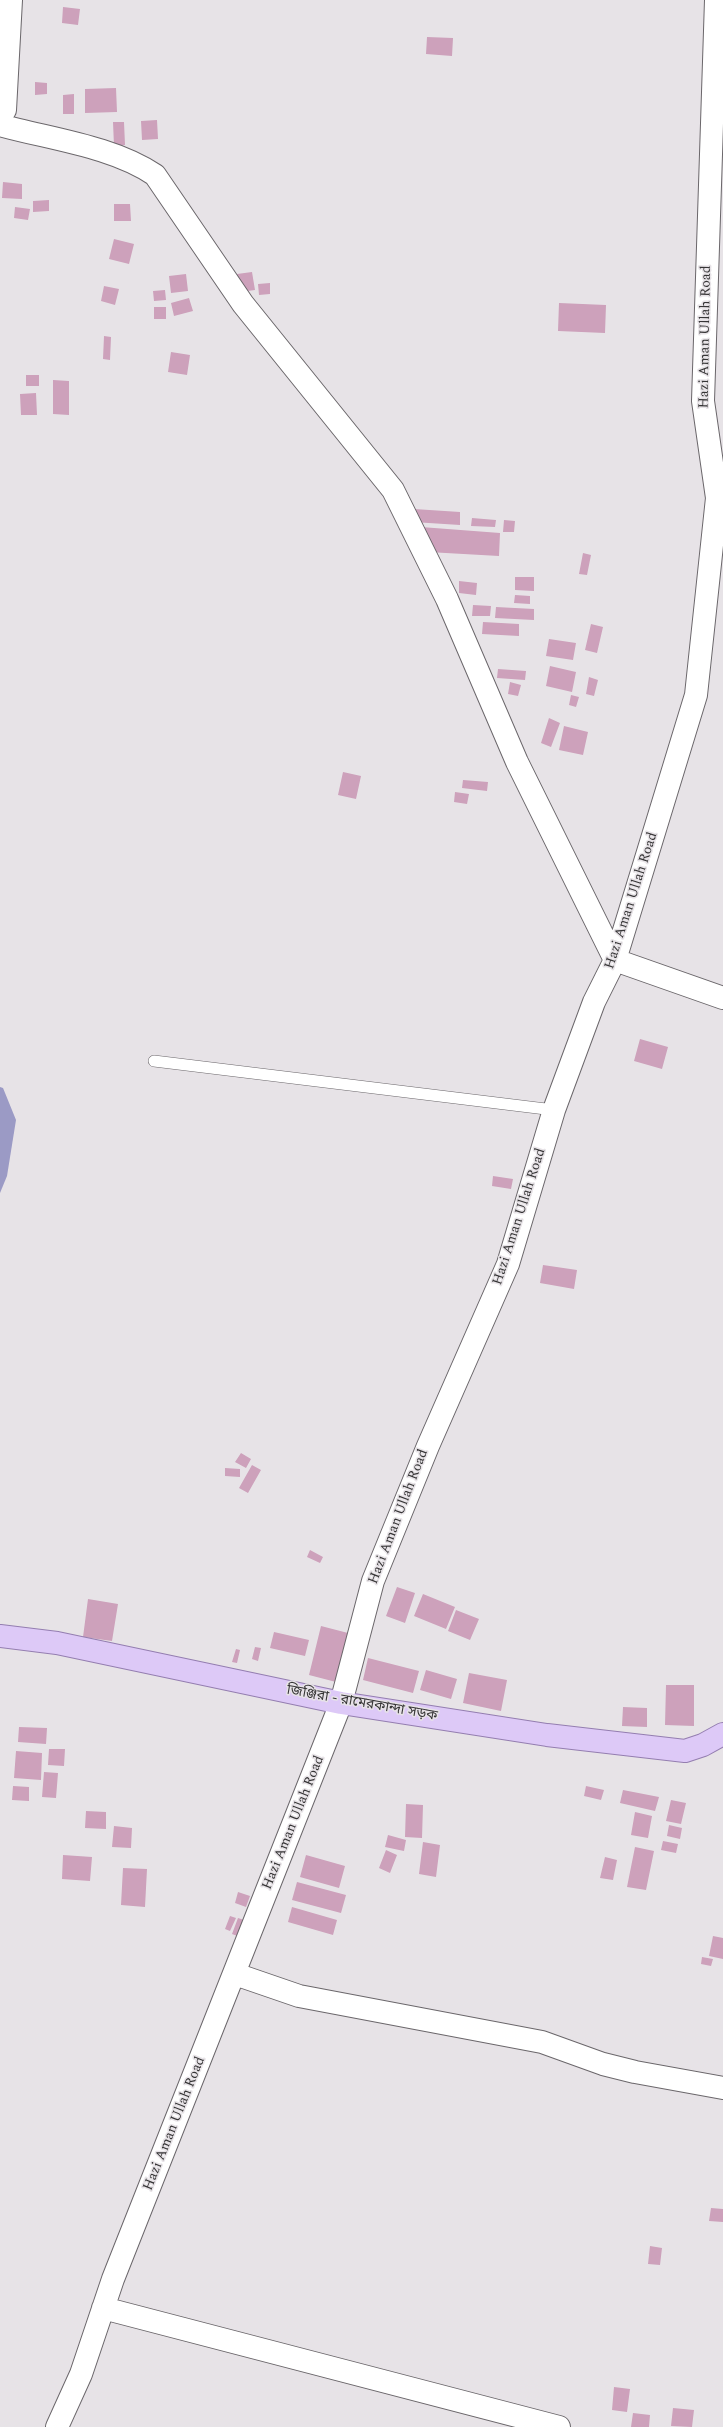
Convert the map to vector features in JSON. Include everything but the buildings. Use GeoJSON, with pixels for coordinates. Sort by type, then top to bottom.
{"type":"FeatureCollection","features":[{"type":"Feature","properties":{"kind":"main road","name":"জিঞ্জিরা - রামেরকান্দা সড়ক"},"geometry":{"type":"LineString","coordinates":[[0,1636],[57,1643],[342,1703],[547,1735],[662,1750],[685,1751],[703,1745],[723,1734]]}},
{"type":"Feature","properties":{"kind":"street"},"geometry":{"type":"LineString","coordinates":[[0,118],[4,110],[11,0]]}},
{"type":"Feature","properties":{"kind":"street","name":"Hazi Aman Ullah Road"},"geometry":{"type":"LineString","coordinates":[[57,2427],[81,2374],[103,2308],[342,1703],[373,1581],[428,1446],[508,1264],[554,1110],[594,1002],[615,960],[696,695],[717,498],[703,401],[716,0]]}},
{"type":"Feature","properties":{"kind":"street"},"geometry":{"type":"LineString","coordinates":[[0,125],[100,151],[138,163],[155,175],[243,304],[388,484],[447,599],[518,762],[615,960],[723,998]]}},
{"type":"Feature","properties":{"kind":"street"},"geometry":{"type":"LineString","coordinates":[[235,1974],[299,1996],[542,2042],[603,2064],[635,2072],[723,2088]]}},
{"type":"Feature","properties":{"kind":"street"},"geometry":{"type":"LineString","coordinates":[[103,2308],[559,2427]]}},
{"type":"Feature","properties":{"kind":"lane"},"geometry":{"type":"LineString","coordinates":[[154,1061],[554,1110]]}},
{"type":"Feature","properties":{"kind":"water"},"geometry":{"type":"Polygon","coordinates":[[[0,1087],[3,1088],[16,1120],[7,1176],[0,1193],[0,1087]]]}}]}
